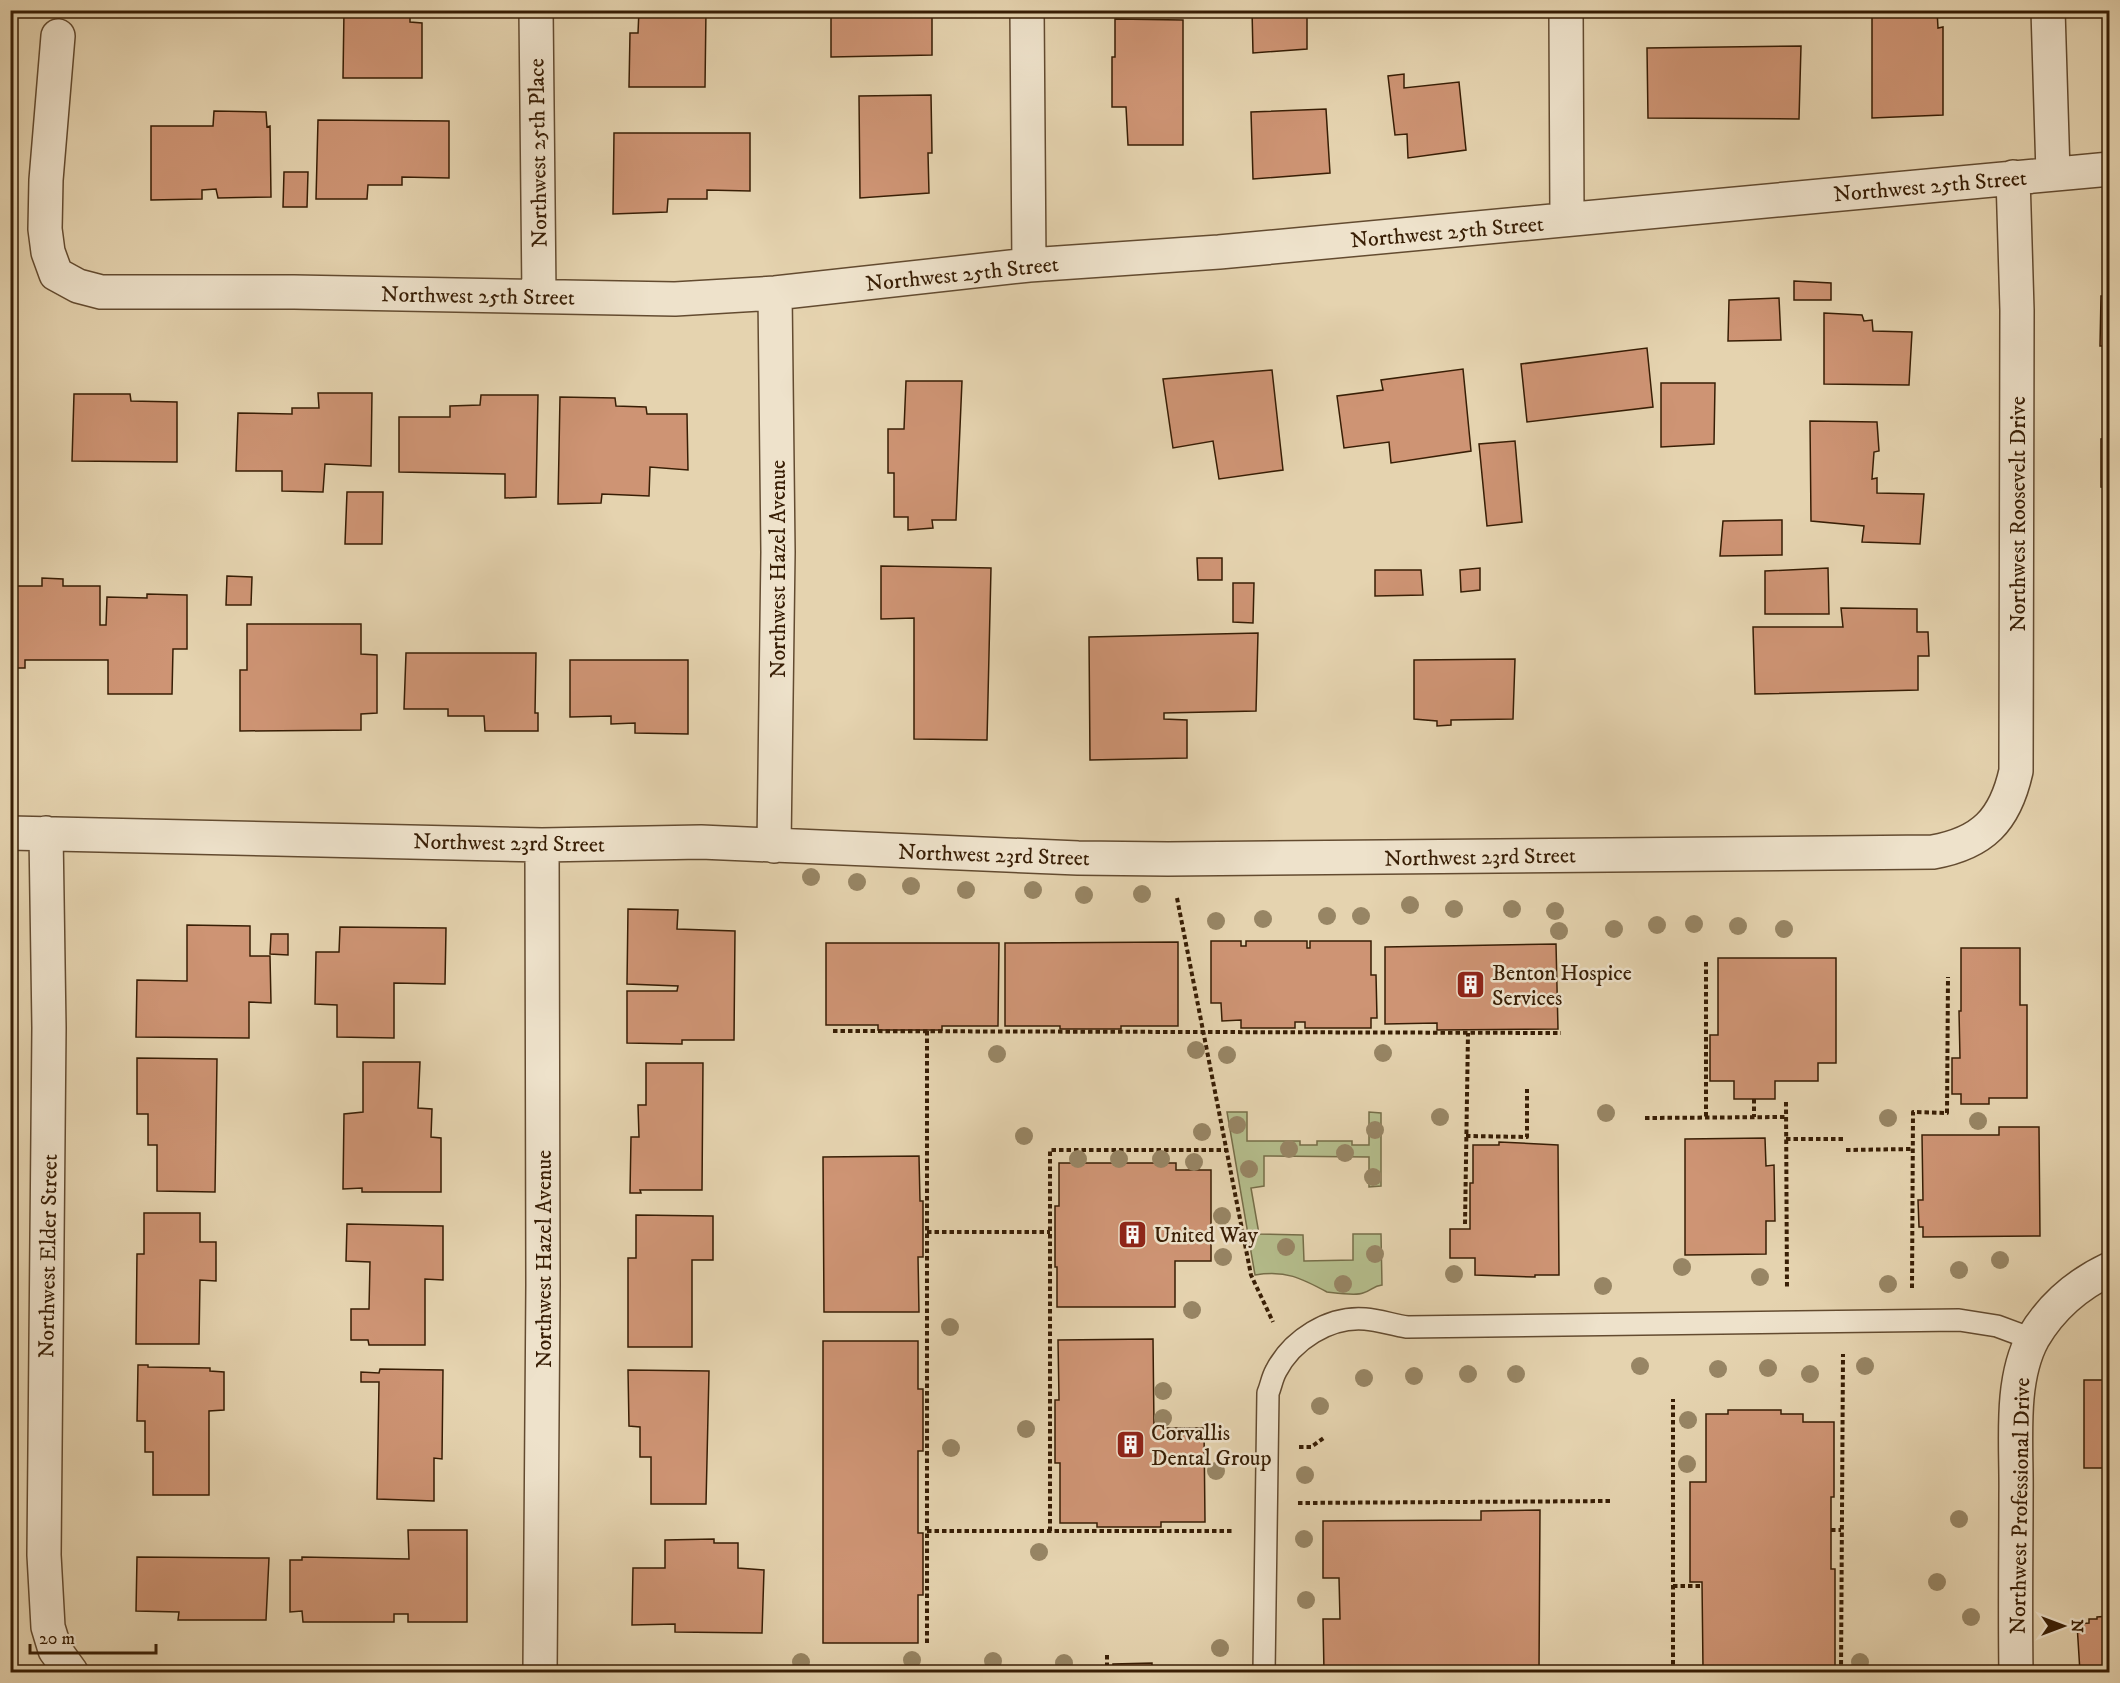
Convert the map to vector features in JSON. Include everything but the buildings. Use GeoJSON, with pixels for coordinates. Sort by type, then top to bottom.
{"type":"FeatureCollection","features":[{"type":"Feature","properties":{"kind":"street","name":"Northwest 25th Place"},"geometry":{"type":"LineString","coordinates":[[536,10],[539,296]]}},
{"type":"Feature","properties":{"kind":"street"},"geometry":{"type":"LineString","coordinates":[[1027,10],[1029,265]]}},
{"type":"Feature","properties":{"kind":"street"},"geometry":{"type":"LineString","coordinates":[[1566,10],[1567,219]]}},
{"type":"Feature","properties":{"kind":"street"},"geometry":{"type":"LineString","coordinates":[[2048,10],[2053,173]]}},
{"type":"Feature","properties":{"kind":"street","name":"Northwest 25th Street"},"geometry":{"type":"LineString","coordinates":[[58,36],[46,180],[45,229],[48,252],[56,274],[78,286],[101,292],[294,292],[675,299],[775,293],[1029,265],[1219,252],[2109,169]]}},
{"type":"Feature","properties":{"kind":"street","name":"Northwest Roosevelt Drive"},"geometry":{"type":"LineString","coordinates":[[1976,838],[2001,814],[2011,793],[2016,771],[2017,310],[2013,177]]}},
{"type":"Feature","properties":{"kind":"street","name":"Northwest Hazel Avenue"},"geometry":{"type":"LineString","coordinates":[[774,846],[778,552],[775,293]]}},
{"type":"Feature","properties":{"kind":"street","name":"Northwest 23rd Street"},"geometry":{"type":"LineString","coordinates":[[10,833],[542,845],[701,842],[1078,858],[1168,859],[1933,852],[1955,848],[1976,838]]}},
{"type":"Feature","properties":{"kind":"street","name":"Northwest Elder Street"},"geometry":{"type":"LineString","coordinates":[[46,833],[49,1040],[45,1555],[48,1627],[55,1650],[71,1672]]}},
{"type":"Feature","properties":{"kind":"street","name":"Northwest Hazel Avenue"},"geometry":{"type":"LineString","coordinates":[[540,1672],[543,1296],[542,845]]}},
{"type":"Feature","properties":{"kind":"street","name":"Northwest Professional Drive"},"geometry":{"type":"LineString","coordinates":[[2016,1672],[2017,1398],[2021,1368],[2032,1339],[2050,1312],[2070,1294],[2109,1269]]}},
{"type":"Feature","properties":{"kind":"lane"},"geometry":{"type":"LineString","coordinates":[[1264,1672],[1268,1394],[1276,1371],[1288,1355],[1298,1343],[1317,1329],[1340,1321],[1364,1319],[1407,1327],[1959,1320],[1996,1326],[2032,1339]]}},
{"type":"Feature","properties":{"kind":"path"},"geometry":{"type":"LineString","coordinates":[[1168,859],[1251,1275],[1288,1355]]}},
{"type":"Feature","properties":{"kind":"path"},"geometry":{"type":"LineString","coordinates":[[1706,962],[1706,1118]]}},
{"type":"Feature","properties":{"kind":"path"},"geometry":{"type":"LineString","coordinates":[[1912,1292],[1913,1112],[1947,1113],[1948,977]]}},
{"type":"Feature","properties":{"kind":"path"},"geometry":{"type":"LineString","coordinates":[[833,1030],[1561,1033]]}},
{"type":"Feature","properties":{"kind":"path"},"geometry":{"type":"LineString","coordinates":[[927,1030],[927,1645]]}},
{"type":"Feature","properties":{"kind":"path"},"geometry":{"type":"LineString","coordinates":[[1465,1224],[1468,1033]]}},
{"type":"Feature","properties":{"kind":"path"},"geometry":{"type":"LineString","coordinates":[[1466,1136],[1527,1137],[1527,1089]]}},
{"type":"Feature","properties":{"kind":"path"},"geometry":{"type":"LineString","coordinates":[[1754,1099],[1754,1117]]}},
{"type":"Feature","properties":{"kind":"path"},"geometry":{"type":"LineString","coordinates":[[1786,1102],[1786,1293]]}},
{"type":"Feature","properties":{"kind":"path"},"geometry":{"type":"LineString","coordinates":[[1645,1118],[1786,1117]]}},
{"type":"Feature","properties":{"kind":"path"},"geometry":{"type":"LineString","coordinates":[[1786,1139],[1846,1139]]}},
{"type":"Feature","properties":{"kind":"path"},"geometry":{"type":"LineString","coordinates":[[1846,1150],[1913,1149]]}},
{"type":"Feature","properties":{"kind":"path"},"geometry":{"type":"LineString","coordinates":[[1050,1532],[1050,1150],[1227,1150]]}},
{"type":"Feature","properties":{"kind":"path"},"geometry":{"type":"LineString","coordinates":[[927,1232],[1050,1232]]}},
{"type":"Feature","properties":{"kind":"path"},"geometry":{"type":"LineString","coordinates":[[1841,1672],[1843,1354]]}},
{"type":"Feature","properties":{"kind":"path"},"geometry":{"type":"LineString","coordinates":[[1673,1399],[1673,1672]]}},
{"type":"Feature","properties":{"kind":"path"},"geometry":{"type":"LineString","coordinates":[[1292,1447],[1311,1447],[1325,1437]]}},
{"type":"Feature","properties":{"kind":"path"},"geometry":{"type":"LineString","coordinates":[[1291,1503],[1612,1501]]}},
{"type":"Feature","properties":{"kind":"path"},"geometry":{"type":"LineString","coordinates":[[1831,1530],[1841,1530]]}},
{"type":"Feature","properties":{"kind":"path"},"geometry":{"type":"LineString","coordinates":[[927,1532],[1232,1532]]}},
{"type":"Feature","properties":{"kind":"path"},"geometry":{"type":"LineString","coordinates":[[1673,1586],[1702,1586]]}},
{"type":"Feature","properties":{"kind":"path"},"geometry":{"type":"LineString","coordinates":[[1107,1655],[1107,1672]]}},
{"type":"Feature","properties":{"kind":"green space"},"geometry":{"type":"Polygon","coordinates":[[[1227,1112],[1247,1112],[1247,1141],[1300,1141],[1300,1145],[1317,1145],[1317,1141],[1352,1141],[1352,1145],[1369,1145],[1369,1112],[1381,1113],[1381,1186],[1369,1187],[1369,1157],[1264,1156],[1264,1186],[1251,1188],[1259,1234],[1303,1235],[1304,1261],[1353,1260],[1353,1234],[1381,1234],[1382,1285],[1360,1294],[1346,1294],[1327,1292],[1285,1274],[1255,1275],[1227,1112]]]}},
{"type":"Feature","properties":{"kind":"place","name":"Benton Hospice Services"},"geometry":{"type":"Point","coordinates":[1471,985]}},
{"type":"Feature","properties":{"kind":"place","name":"United Way"},"geometry":{"type":"Point","coordinates":[1133,1234]}},
{"type":"Feature","properties":{"kind":"place","name":"Corvallis Dental Group"},"geometry":{"type":"Point","coordinates":[1130,1445]}}]}
